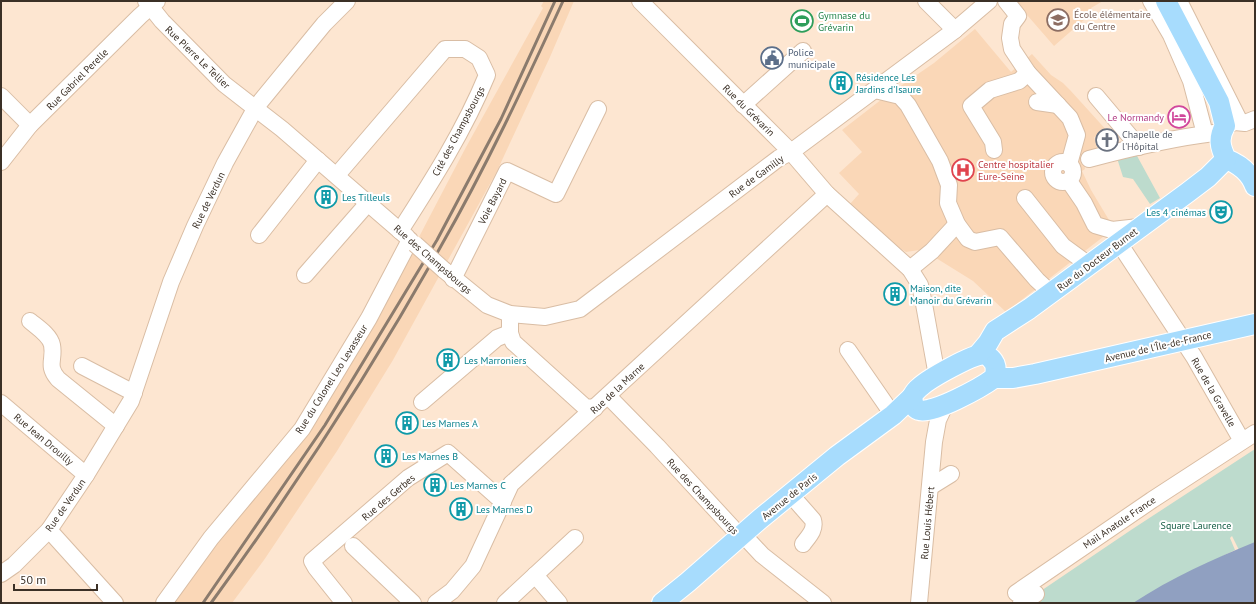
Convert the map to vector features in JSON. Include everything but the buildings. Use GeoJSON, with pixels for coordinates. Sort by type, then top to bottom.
{"type":"FeatureCollection","features":[{"type":"Feature","properties":{"kind":"main road"},"geometry":{"type":"LineString","coordinates":[[1166,1],[1232,126],[1220,141],[1221,149],[1226,159],[1238,164],[1244,169],[1255,186]]}},
{"type":"Feature","properties":{"kind":"main road","name":"Rue du Docteur Burnet"},"geometry":{"type":"LineString","coordinates":[[990,364],[988,343],[995,331],[1051,293],[1208,177],[1226,159]]}},
{"type":"Feature","properties":{"kind":"main road","name":"Avenue de l'Île-de-France"},"geometry":{"type":"LineString","coordinates":[[990,364],[945,405],[927,411],[916,404],[920,387],[937,376],[990,364],[1020,377],[1181,338],[1255,324]]}},
{"type":"Feature","properties":{"kind":"main road","name":"Avenue de Paris"},"geometry":{"type":"LineString","coordinates":[[662,603],[843,451],[893,415],[916,404]]}},
{"type":"Feature","properties":{"kind":"main road","name":"Avenue de Paris"},"geometry":{"type":"LineString","coordinates":[[668,603],[688,582]]}},
{"type":"Feature","properties":{"kind":"street","name":"Rue de Verdun"},"geometry":{"type":"LineString","coordinates":[[1,574],[14,565],[48,530],[86,475],[131,401],[174,275],[225,163],[256,107],[324,24],[347,1]]}},
{"type":"Feature","properties":{"kind":"street","name":"Rue du Grévarin"},"geometry":{"type":"LineString","coordinates":[[640,1],[791,152],[828,194],[910,269],[920,285],[937,376]]}},
{"type":"Feature","properties":{"kind":"street"},"geometry":{"type":"LineString","coordinates":[[926,1],[955,30]]}},
{"type":"Feature","properties":{"kind":"street","name":"Rue de Gamilly"},"geometry":{"type":"LineString","coordinates":[[510,314],[545,317],[580,309],[779,158],[791,152],[955,30],[989,1]]}},
{"type":"Feature","properties":{"kind":"street"},"geometry":{"type":"LineString","coordinates":[[1006,1],[1018,16],[1012,24],[1010,38],[1012,49],[1028,73],[1070,118],[1077,135],[1069,164],[1066,162],[1059,162],[1056,164],[1053,170],[1054,177],[1062,183],[1069,181],[1084,202],[1095,225],[1112,230],[1139,227]]}},
{"type":"Feature","properties":{"kind":"street"},"geometry":{"type":"LineString","coordinates":[[1151,1],[1171,35],[1191,81],[1232,126]]}},
{"type":"Feature","properties":{"kind":"street"},"geometry":{"type":"LineString","coordinates":[[1179,1],[1232,126]]}},
{"type":"Feature","properties":{"kind":"street","name":"Rue Pierre Le Tellier"},"geometry":{"type":"LineString","coordinates":[[151,3],[224,84],[256,107]]}},
{"type":"Feature","properties":{"kind":"street","name":"Rue Gabriel Perelle"},"geometry":{"type":"LineString","coordinates":[[1,162],[30,125],[140,16],[151,3]]}},
{"type":"Feature","properties":{"kind":"street","name":"Cité des Champsbourgs"},"geometry":{"type":"LineString","coordinates":[[337,176],[445,49],[465,49],[479,58],[487,76],[408,238]]}},
{"type":"Feature","properties":{"kind":"street"},"geometry":{"type":"LineString","coordinates":[[743,105],[803,51]]}},
{"type":"Feature","properties":{"kind":"street"},"geometry":{"type":"LineString","coordinates":[[994,150],[993,142],[971,106],[990,90],[1019,81],[1028,73]]}},
{"type":"Feature","properties":{"kind":"street"},"geometry":{"type":"LineString","coordinates":[[874,90],[900,96],[908,105],[940,161],[950,185],[948,203],[957,224],[968,238],[975,242],[1000,237],[1037,280],[1051,293]]}},
{"type":"Feature","properties":{"kind":"street"},"geometry":{"type":"LineString","coordinates":[[1,96],[30,125]]}},
{"type":"Feature","properties":{"kind":"street"},"geometry":{"type":"LineString","coordinates":[[1096,96],[1139,147]]}},
{"type":"Feature","properties":{"kind":"street"},"geometry":{"type":"LineString","coordinates":[[1037,102],[1058,105]]}},
{"type":"Feature","properties":{"kind":"street","name":"Rue des Champsbourgs"},"geometry":{"type":"LineString","coordinates":[[256,107],[487,305],[510,314]]}},
{"type":"Feature","properties":{"kind":"street","name":"Voie Bayard"},"geometry":{"type":"LineString","coordinates":[[449,274],[507,171],[556,194],[598,109]]}},
{"type":"Feature","properties":{"kind":"street"},"geometry":{"type":"LineString","coordinates":[[1089,159],[1232,126]]}},
{"type":"Feature","properties":{"kind":"street"},"geometry":{"type":"LineString","coordinates":[[259,235],[318,160]]}},
{"type":"Feature","properties":{"kind":"street","name":"Rue de la Marne"},"geometry":{"type":"LineString","coordinates":[[436,603],[452,591],[473,566],[511,484],[828,194]]}},
{"type":"Feature","properties":{"kind":"street"},"geometry":{"type":"LineString","coordinates":[[1025,198],[1064,246],[1089,265]]}},
{"type":"Feature","properties":{"kind":"street"},"geometry":{"type":"LineString","coordinates":[[305,275],[368,203]]}},
{"type":"Feature","properties":{"kind":"street"},"geometry":{"type":"LineString","coordinates":[[910,269],[932,251],[957,224]]}},
{"type":"Feature","properties":{"kind":"street","name":"Rue de la Gravelle"},"geometry":{"type":"LineString","coordinates":[[1104,228],[1102,232],[1115,246],[1181,338],[1249,437]]}},
{"type":"Feature","properties":{"kind":"street","name":"Rue du Colonel Leo Levasseur"},"geometry":{"type":"LineString","coordinates":[[164,603],[210,538],[302,429],[369,318],[408,238]]}},
{"type":"Feature","properties":{"kind":"street"},"geometry":{"type":"LineString","coordinates":[[510,314],[510,333],[513,342],[585,407],[595,408]]}},
{"type":"Feature","properties":{"kind":"street"},"geometry":{"type":"LineString","coordinates":[[30,321],[48,338],[52,345],[52,372],[58,379],[116,426]]}},
{"type":"Feature","properties":{"kind":"street"},"geometry":{"type":"LineString","coordinates":[[422,402],[497,338],[510,333]]}},
{"type":"Feature","properties":{"kind":"street"},"geometry":{"type":"LineString","coordinates":[[848,350],[893,415]]}},
{"type":"Feature","properties":{"kind":"street"},"geometry":{"type":"LineString","coordinates":[[82,366],[134,393]]}},
{"type":"Feature","properties":{"kind":"street","name":"Rue des Champsbourgs"},"geometry":{"type":"LineString","coordinates":[[608,396],[657,446],[740,536],[748,540],[762,555],[823,603]]}},
{"type":"Feature","properties":{"kind":"street","name":"Rue Jean Drouilly"},"geometry":{"type":"LineString","coordinates":[[1,403],[86,475]]}},
{"type":"Feature","properties":{"kind":"street","name":"Rue Louis Hébert"},"geometry":{"type":"LineString","coordinates":[[916,404],[932,428],[934,442]]}},
{"type":"Feature","properties":{"kind":"street","name":"Rue Louis Hébert"},"geometry":{"type":"LineString","coordinates":[[919,603],[934,442],[938,420],[945,405]]}},
{"type":"Feature","properties":{"kind":"street","name":"Mail Anatole France"},"geometry":{"type":"LineString","coordinates":[[1021,603],[1036,594],[1016,593],[1152,500],[1249,437]]}},
{"type":"Feature","properties":{"kind":"street","name":"Rue des Gerbes"},"geometry":{"type":"LineString","coordinates":[[344,603],[312,561],[408,478],[448,453],[503,502]]}},
{"type":"Feature","properties":{"kind":"street"},"geometry":{"type":"LineString","coordinates":[[930,487],[951,474]]}},
{"type":"Feature","properties":{"kind":"street"},"geometry":{"type":"LineString","coordinates":[[791,495],[813,520],[814,524],[814,528],[803,544]]}},
{"type":"Feature","properties":{"kind":"street"},"geometry":{"type":"LineString","coordinates":[[48,530],[115,603]]}},
{"type":"Feature","properties":{"kind":"street"},"geometry":{"type":"LineString","coordinates":[[505,603],[575,538]]}},
{"type":"Feature","properties":{"kind":"street"},"geometry":{"type":"LineString","coordinates":[[353,546],[413,603]]}},
{"type":"Feature","properties":{"kind":"street"},"geometry":{"type":"LineString","coordinates":[[535,576],[560,603]]}},
{"type":"Feature","properties":{"kind":"shaded area"},"geometry":{"type":"Polygon","coordinates":[[[544,1],[574,1],[550,57],[497,171],[393,360],[337,451],[264,560],[232,603],[171,603],[283,458],[408,258],[465,149],[543,8],[541,6],[544,1]]]}},
{"type":"Feature","properties":{"kind":"shaded area","name":"École élémentaire du Centre"},"geometry":{"type":"Polygon","coordinates":[[[1015,1],[1103,1],[1091,8],[1093,12],[1054,46],[1015,1]]]}},
{"type":"Feature","properties":{"kind":"shaded area","name":"Centre hospitalier Eure-Seine"},"geometry":{"type":"Polygon","coordinates":[[[975,29],[1011,72],[1032,54],[1051,75],[1070,90],[1109,133],[1094,137],[1097,148],[1082,153],[1085,169],[1082,171],[1091,190],[1112,225],[1112,230],[1006,312],[973,281],[936,258],[926,249],[906,252],[884,238],[850,204],[859,194],[839,173],[862,152],[842,130],[886,96],[934,63],[975,29]]]}},
{"type":"Feature","properties":{"kind":"green space"},"geometry":{"type":"Polygon","coordinates":[[[1136,154],[1160,198],[1150,204],[1133,179],[1123,177],[1117,158],[1136,154]]]}},
{"type":"Feature","properties":{"kind":"green space","name":"Square Laurence"},"geometry":{"type":"Polygon","coordinates":[[[1255,449],[1255,544],[1240,552],[1232,536],[1230,538],[1235,550],[1166,584],[1139,603],[1023,603],[1131,530],[1255,449]]]}},
{"type":"Feature","properties":{"kind":"water"},"geometry":{"type":"Polygon","coordinates":[[[1255,542],[1255,603],[1133,603],[1162,585],[1192,570],[1255,542]]]}},
{"type":"Feature","properties":{"kind":"railway"},"geometry":{"type":"LineString","coordinates":[[203,603],[325,425],[437,240],[501,119],[555,1]]}},
{"type":"Feature","properties":{"kind":"railway"},"geometry":{"type":"LineString","coordinates":[[211,603],[242,560],[331,428],[388,338],[415,292],[458,216],[489,156],[520,94],[563,1]]}},
{"type":"Feature","properties":{"kind":"place","name":"École élémentaire du Centre"},"geometry":{"type":"Point","coordinates":[1058,20]}},
{"type":"Feature","properties":{"kind":"place","name":"Gymnase du Grévarin"},"geometry":{"type":"Point","coordinates":[802,21]}},
{"type":"Feature","properties":{"kind":"place","name":"Police municipale"},"geometry":{"type":"Point","coordinates":[772,58]}},
{"type":"Feature","properties":{"kind":"place","name":"Résidence Les Jardins d'Isaure"},"geometry":{"type":"Point","coordinates":[841,83]}},
{"type":"Feature","properties":{"kind":"place","name":"Le Normandy"},"geometry":{"type":"Point","coordinates":[1179,117]}},
{"type":"Feature","properties":{"kind":"place","name":"Chapelle de l'Hôpital"},"geometry":{"type":"Point","coordinates":[1107,140]}},
{"type":"Feature","properties":{"kind":"place","name":"Centre hospitalier Eure-Seine"},"geometry":{"type":"Point","coordinates":[963,170]}},
{"type":"Feature","properties":{"kind":"place","name":"Les Tilleuls"},"geometry":{"type":"Point","coordinates":[326,197]}},
{"type":"Feature","properties":{"kind":"place","name":"Les 4 cinémas"},"geometry":{"type":"Point","coordinates":[1221,212]}},
{"type":"Feature","properties":{"kind":"place","name":"Maison, dite Manoir du Grévarin"},"geometry":{"type":"Point","coordinates":[895,294]}},
{"type":"Feature","properties":{"kind":"place","name":"Les Marroniers"},"geometry":{"type":"Point","coordinates":[448,360]}},
{"type":"Feature","properties":{"kind":"place","name":"Les Marnes A"},"geometry":{"type":"Point","coordinates":[407,423]}},
{"type":"Feature","properties":{"kind":"place","name":"Les Marnes B"},"geometry":{"type":"Point","coordinates":[386,456]}},
{"type":"Feature","properties":{"kind":"place","name":"Les Marnes C"},"geometry":{"type":"Point","coordinates":[435,485]}},
{"type":"Feature","properties":{"kind":"place","name":"Les Marnes D"},"geometry":{"type":"Point","coordinates":[461,509]}}]}
